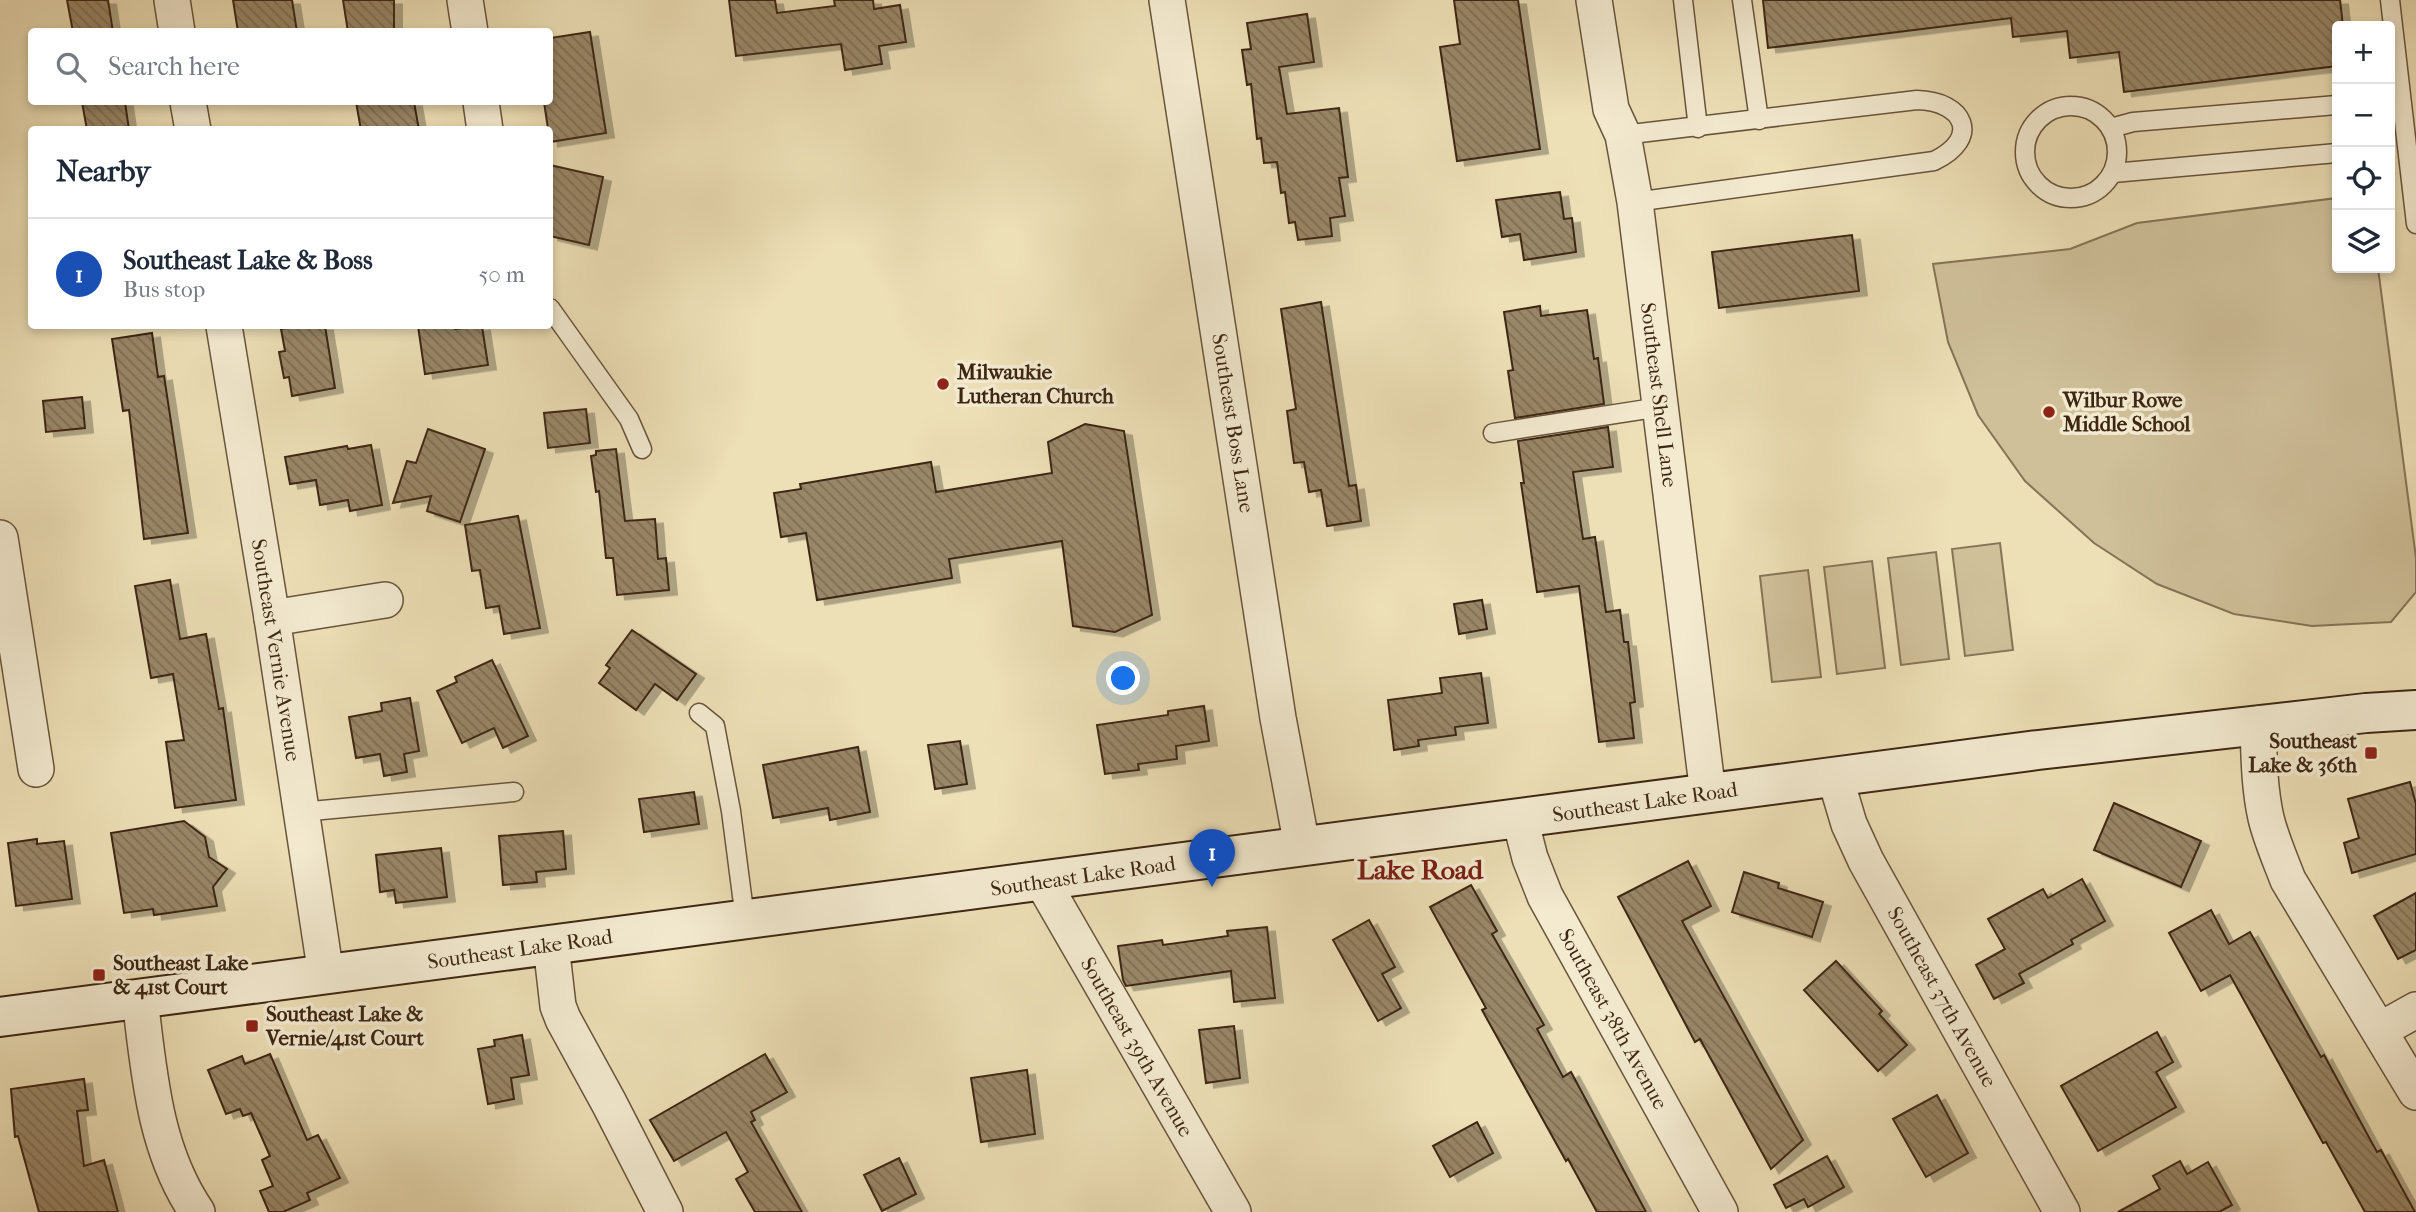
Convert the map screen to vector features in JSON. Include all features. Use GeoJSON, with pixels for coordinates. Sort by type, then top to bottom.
{"type":"FeatureCollection","features":[{"type":"Feature","properties":{"kind":"main road","name":"Southeast Lake Road"},"geometry":{"type":"LineString","coordinates":[[0,1017],[1835,777],[2258,724],[2366,712],[2416,710]]}},
{"type":"Feature","properties":{"kind":"street"},"geometry":{"type":"LineString","coordinates":[[172,0],[176,28]]}},
{"type":"Feature","properties":{"kind":"street"},"geometry":{"type":"LineString","coordinates":[[465,0],[469,28]]}},
{"type":"Feature","properties":{"kind":"street","name":"Southeast Boss Lane"},"geometry":{"type":"LineString","coordinates":[[1167,0],[1278,718],[1302,846]]}},
{"type":"Feature","properties":{"kind":"street","name":"Southeast Shell Lane"},"geometry":{"type":"LineString","coordinates":[[1594,0],[1611,109],[1623,135],[1635,202],[1708,794]]}},
{"type":"Feature","properties":{"kind":"street"},"geometry":{"type":"LineString","coordinates":[[189,105],[192,126]]}},
{"type":"Feature","properties":{"kind":"street"},"geometry":{"type":"LineString","coordinates":[[481,105],[484,126]]}},
{"type":"Feature","properties":{"kind":"street","name":"Southeast Vernie Avenue"},"geometry":{"type":"LineString","coordinates":[[224,329],[326,975]]}},
{"type":"Feature","properties":{"kind":"street"},"geometry":{"type":"LineString","coordinates":[[0,538],[36,769]]}},
{"type":"Feature","properties":{"kind":"street"},"geometry":{"type":"LineString","coordinates":[[272,618],[385,600]]}},
{"type":"Feature","properties":{"kind":"street"},"geometry":{"type":"LineString","coordinates":[[2258,724],[2261,792],[2274,847],[2288,880],[2416,1092]]}},
{"type":"Feature","properties":{"kind":"street","name":"Southeast 37th Avenue"},"geometry":{"type":"LineString","coordinates":[[1835,777],[1849,824],[1866,861],[2062,1212]]}},
{"type":"Feature","properties":{"kind":"street","name":"Southeast 38th Avenue"},"geometry":{"type":"LineString","coordinates":[[1520,819],[1530,858],[1545,896],[1720,1212]]}},
{"type":"Feature","properties":{"kind":"street","name":"Southeast 39th Avenue"},"geometry":{"type":"LineString","coordinates":[[1042,881],[1233,1212]]}},
{"type":"Feature","properties":{"kind":"street"},"geometry":{"type":"LineString","coordinates":[[551,945],[558,1006],[563,1019],[610,1103],[665,1212]]}},
{"type":"Feature","properties":{"kind":"street"},"geometry":{"type":"LineString","coordinates":[[140,999],[152,1096],[166,1149],[197,1212]]}},
{"type":"Feature","properties":{"kind":"street"},"geometry":{"type":"LineString","coordinates":[[2381,1030],[2416,1010]]}},
{"type":"Feature","properties":{"kind":"lane"},"geometry":{"type":"LineString","coordinates":[[1683,0],[1698,128]]}},
{"type":"Feature","properties":{"kind":"lane"},"geometry":{"type":"LineString","coordinates":[[1742,0],[1759,120]]}},
{"type":"Feature","properties":{"kind":"lane"},"geometry":{"type":"LineString","coordinates":[[2390,0],[2399,148],[2416,223]]}},
{"type":"Feature","properties":{"kind":"lane"},"geometry":{"type":"LineString","coordinates":[[1623,135],[1917,100],[1932,100],[1946,105],[1957,115],[1962,129],[1960,142],[1951,153],[1934,161],[1635,202]]}},
{"type":"Feature","properties":{"kind":"lane"},"geometry":{"type":"LineString","coordinates":[[2070,105],[2095,112],[2111,128],[2118,152],[2113,173],[2099,190],[2076,199],[2049,194],[2032,179],[2024,158],[2028,132],[2045,112],[2070,105]]}},
{"type":"Feature","properties":{"kind":"lane"},"geometry":{"type":"LineString","coordinates":[[2111,128],[2133,122],[2332,105]]}},
{"type":"Feature","properties":{"kind":"lane"},"geometry":{"type":"LineString","coordinates":[[2113,173],[2332,153]]}},
{"type":"Feature","properties":{"kind":"lane"},"geometry":{"type":"LineString","coordinates":[[553,313],[629,419],[642,449]]}},
{"type":"Feature","properties":{"kind":"lane"},"geometry":{"type":"LineString","coordinates":[[1493,433],[1660,407]]}},
{"type":"Feature","properties":{"kind":"lane"},"geometry":{"type":"LineString","coordinates":[[699,713],[715,726],[731,811],[745,919]]}},
{"type":"Feature","properties":{"kind":"lane"},"geometry":{"type":"LineString","coordinates":[[301,813],[514,792]]}},
{"type":"Feature","properties":{"kind":"shaded area"},"geometry":{"type":"Polygon","coordinates":[[[2332,199],[2332,273],[2379,273],[2416,558],[2416,592],[2391,622],[2312,626],[2234,614],[2157,584],[2094,543],[2025,481],[1978,415],[1948,342],[1933,264],[2070,249],[2137,223],[2332,199]]]}},
{"type":"Feature","properties":{"kind":"shaded area"},"geometry":{"type":"Polygon","coordinates":[[[2000,543],[2013,650],[1965,656],[1952,549],[2000,543]]]}},
{"type":"Feature","properties":{"kind":"shaded area"},"geometry":{"type":"Polygon","coordinates":[[[1936,552],[1949,659],[1901,665],[1888,558],[1936,552]]]}},
{"type":"Feature","properties":{"kind":"shaded area"},"geometry":{"type":"Polygon","coordinates":[[[1872,561],[1885,668],[1837,674],[1824,567],[1872,561]]]}},
{"type":"Feature","properties":{"kind":"shaded area"},"geometry":{"type":"Polygon","coordinates":[[[1808,570],[1821,677],[1772,682],[1760,576],[1808,570]]]}},
{"type":"Feature","properties":{"kind":"building"},"geometry":{"type":"Polygon","coordinates":[[[67,0],[108,0],[112,28],[72,28],[67,0]]]}},
{"type":"Feature","properties":{"kind":"building"},"geometry":{"type":"Polygon","coordinates":[[[233,0],[292,0],[296,28],[237,28],[233,0]]]}},
{"type":"Feature","properties":{"kind":"building"},"geometry":{"type":"Polygon","coordinates":[[[343,0],[394,0],[394,28],[347,28],[343,0]]]}},
{"type":"Feature","properties":{"kind":"building"},"geometry":{"type":"Polygon","coordinates":[[[729,0],[775,0],[777,13],[835,6],[834,0],[873,0],[874,9],[900,5],[906,42],[879,46],[882,64],[845,70],[841,44],[736,56],[729,0]]]}},
{"type":"Feature","properties":{"kind":"building"},"geometry":{"type":"Polygon","coordinates":[[[1454,0],[1518,0],[1540,149],[1457,161],[1440,47],[1460,44],[1454,0]]]}},
{"type":"Feature","properties":{"kind":"building"},"geometry":{"type":"Polygon","coordinates":[[[1763,0],[2340,0],[2342,21],[2332,21],[2332,67],[2124,92],[2119,52],[2070,58],[2067,31],[2013,37],[2011,18],[1768,48],[1763,0]]]}},
{"type":"Feature","properties":{"kind":"building"},"geometry":{"type":"Polygon","coordinates":[[[1307,14],[1314,62],[1279,67],[1287,114],[1339,108],[1348,177],[1339,178],[1345,216],[1330,218],[1332,236],[1298,240],[1295,222],[1289,223],[1277,162],[1264,163],[1261,138],[1257,139],[1251,84],[1247,85],[1242,50],[1251,49],[1247,23],[1307,14]]]}},
{"type":"Feature","properties":{"kind":"building"},"geometry":{"type":"Polygon","coordinates":[[[590,32],[606,133],[553,142],[553,126],[548,126],[544,105],[553,105],[553,38],[590,32]]]}},
{"type":"Feature","properties":{"kind":"building"},"geometry":{"type":"Polygon","coordinates":[[[83,105],[125,105],[128,126],[86,126],[83,105]]]}},
{"type":"Feature","properties":{"kind":"building"},"geometry":{"type":"Polygon","coordinates":[[[357,105],[415,105],[418,126],[360,126],[357,105]]]}},
{"type":"Feature","properties":{"kind":"building"},"geometry":{"type":"Polygon","coordinates":[[[553,166],[603,177],[589,245],[553,237],[553,166]]]}},
{"type":"Feature","properties":{"kind":"building"},"geometry":{"type":"Polygon","coordinates":[[[1560,192],[1564,219],[1572,218],[1576,252],[1524,260],[1520,234],[1502,237],[1496,200],[1560,192]]]}},
{"type":"Feature","properties":{"kind":"building"},"geometry":{"type":"Polygon","coordinates":[[[1852,235],[1859,291],[1719,308],[1712,252],[1852,235]]]}},
{"type":"Feature","properties":{"kind":"building"},"geometry":{"type":"Polygon","coordinates":[[[1321,302],[1349,486],[1356,485],[1361,521],[1327,526],[1321,490],[1309,492],[1304,462],[1294,463],[1287,411],[1296,409],[1281,309],[1321,302]]]}},
{"type":"Feature","properties":{"kind":"building"},"geometry":{"type":"Polygon","coordinates":[[[1540,306],[1541,316],[1587,310],[1594,359],[1598,358],[1604,404],[1515,418],[1508,371],[1513,370],[1504,312],[1540,306]]]}},
{"type":"Feature","properties":{"kind":"building"},"geometry":{"type":"Polygon","coordinates":[[[281,329],[325,329],[335,388],[292,396],[289,377],[284,378],[279,352],[285,351],[281,329]]]}},
{"type":"Feature","properties":{"kind":"building"},"geometry":{"type":"Polygon","coordinates":[[[418,329],[482,329],[488,365],[425,374],[418,329]]]}},
{"type":"Feature","properties":{"kind":"building"},"geometry":{"type":"Polygon","coordinates":[[[152,333],[158,377],[164,376],[188,533],[144,539],[129,410],[123,411],[112,339],[152,333]]]}},
{"type":"Feature","properties":{"kind":"building"},"geometry":{"type":"Polygon","coordinates":[[[82,397],[85,428],[46,432],[43,401],[82,397]]]}},
{"type":"Feature","properties":{"kind":"building"},"geometry":{"type":"Polygon","coordinates":[[[586,409],[590,443],[548,448],[544,413],[586,409]]]}},
{"type":"Feature","properties":{"kind":"building"},"geometry":{"type":"Polygon","coordinates":[[[1085,424],[1124,431],[1152,615],[1115,632],[1073,626],[1062,541],[949,559],[952,578],[817,600],[806,533],[781,537],[774,493],[801,489],[800,484],[931,462],[936,492],[1052,473],[1048,442],[1085,424]]]}},
{"type":"Feature","properties":{"kind":"building"},"geometry":{"type":"Polygon","coordinates":[[[1608,427],[1613,467],[1573,472],[1583,539],[1595,537],[1606,612],[1620,610],[1624,642],[1628,642],[1635,702],[1630,703],[1634,738],[1599,742],[1579,586],[1537,592],[1521,483],[1524,483],[1518,441],[1608,427]]]}},
{"type":"Feature","properties":{"kind":"building"},"geometry":{"type":"Polygon","coordinates":[[[428,429],[485,449],[460,522],[427,511],[431,496],[393,503],[407,461],[416,463],[428,429]]]}},
{"type":"Feature","properties":{"kind":"building"},"geometry":{"type":"Polygon","coordinates":[[[371,445],[382,505],[350,511],[348,500],[320,505],[316,480],[290,484],[285,457],[347,446],[348,449],[371,445]]]}},
{"type":"Feature","properties":{"kind":"building"},"geometry":{"type":"Polygon","coordinates":[[[616,449],[625,521],[655,519],[658,559],[666,558],[669,590],[617,595],[613,558],[606,558],[599,491],[596,492],[591,456],[596,455],[596,451],[616,449]]]}},
{"type":"Feature","properties":{"kind":"building"},"geometry":{"type":"Polygon","coordinates":[[[518,516],[540,628],[504,634],[499,606],[486,608],[480,570],[472,571],[465,525],[518,516]]]}},
{"type":"Feature","properties":{"kind":"building"},"geometry":{"type":"Polygon","coordinates":[[[170,580],[180,639],[206,634],[219,709],[223,708],[236,800],[175,808],[166,742],[184,740],[173,674],[151,678],[135,586],[170,580]]]}},
{"type":"Feature","properties":{"kind":"building"},"geometry":{"type":"Polygon","coordinates":[[[1482,600],[1487,629],[1459,634],[1454,604],[1482,600]]]}},
{"type":"Feature","properties":{"kind":"building"},"geometry":{"type":"Polygon","coordinates":[[[632,630],[696,674],[677,700],[655,684],[636,710],[599,683],[610,668],[606,665],[632,630]]]}},
{"type":"Feature","properties":{"kind":"building"},"geometry":{"type":"Polygon","coordinates":[[[492,660],[528,736],[503,748],[494,728],[462,743],[437,691],[457,682],[455,677],[492,660]]]}},
{"type":"Feature","properties":{"kind":"building"},"geometry":{"type":"Polygon","coordinates":[[[1481,673],[1488,723],[1455,727],[1456,735],[1418,740],[1419,746],[1394,750],[1388,700],[1442,693],[1440,678],[1481,673]]]}},
{"type":"Feature","properties":{"kind":"building"},"geometry":{"type":"Polygon","coordinates":[[[410,698],[419,751],[404,754],[407,772],[384,776],[380,754],[356,758],[349,717],[382,711],[381,703],[410,698]]]}},
{"type":"Feature","properties":{"kind":"building"},"geometry":{"type":"Polygon","coordinates":[[[1204,706],[1209,741],[1176,746],[1177,759],[1138,764],[1139,770],[1105,774],[1097,725],[1168,715],[1168,711],[1204,706]]]}},
{"type":"Feature","properties":{"kind":"building"},"geometry":{"type":"Polygon","coordinates":[[[960,741],[967,784],[935,789],[928,745],[960,741]]]}},
{"type":"Feature","properties":{"kind":"building"},"geometry":{"type":"Polygon","coordinates":[[[858,747],[870,812],[830,820],[828,808],[773,818],[763,765],[858,747]]]}},
{"type":"Feature","properties":{"kind":"building"},"geometry":{"type":"Polygon","coordinates":[[[2410,782],[2416,804],[2416,854],[2352,873],[2344,843],[2359,838],[2348,799],[2410,782]]]}},
{"type":"Feature","properties":{"kind":"building"},"geometry":{"type":"Polygon","coordinates":[[[694,792],[699,824],[644,832],[639,799],[694,792]]]}},
{"type":"Feature","properties":{"kind":"building"},"geometry":{"type":"Polygon","coordinates":[[[2114,803],[2201,841],[2181,887],[2094,850],[2114,803]]]}},
{"type":"Feature","properties":{"kind":"building"},"geometry":{"type":"Polygon","coordinates":[[[184,821],[205,837],[209,857],[227,869],[213,887],[217,906],[154,915],[153,909],[124,913],[111,833],[184,821]]]}},
{"type":"Feature","properties":{"kind":"building"},"geometry":{"type":"Polygon","coordinates":[[[563,831],[566,869],[536,872],[537,882],[503,885],[499,836],[563,831]]]}},
{"type":"Feature","properties":{"kind":"building"},"geometry":{"type":"Polygon","coordinates":[[[37,839],[37,844],[64,841],[72,899],[16,906],[8,843],[37,839]]]}},
{"type":"Feature","properties":{"kind":"building"},"geometry":{"type":"Polygon","coordinates":[[[441,848],[447,897],[396,903],[394,890],[380,892],[376,855],[441,848]]]}},
{"type":"Feature","properties":{"kind":"building"},"geometry":{"type":"Polygon","coordinates":[[[1688,861],[1711,906],[1682,921],[1803,1140],[1771,1169],[1700,1039],[1695,1042],[1618,897],[1688,861]]]}},
{"type":"Feature","properties":{"kind":"building"},"geometry":{"type":"Polygon","coordinates":[[[1744,872],[1779,883],[1778,888],[1823,902],[1812,937],[1732,912],[1744,872]]]}},
{"type":"Feature","properties":{"kind":"building"},"geometry":{"type":"Polygon","coordinates":[[[2082,879],[2105,921],[2071,940],[2073,944],[2019,974],[2024,983],[1994,999],[1976,965],[2005,949],[1988,919],[2043,889],[2048,898],[2082,879]]]}},
{"type":"Feature","properties":{"kind":"building"},"geometry":{"type":"Polygon","coordinates":[[[1471,885],[1497,931],[1492,934],[1544,1025],[1537,1029],[1563,1077],[1571,1072],[1646,1212],[1597,1212],[1482,1010],[1486,1008],[1430,907],[1471,885]]]}},
{"type":"Feature","properties":{"kind":"building"},"geometry":{"type":"Polygon","coordinates":[[[2416,893],[2416,950],[2398,959],[2374,916],[2416,893]]]}},
{"type":"Feature","properties":{"kind":"building"},"geometry":{"type":"Polygon","coordinates":[[[2211,910],[2229,944],[2250,932],[2321,1057],[2324,1055],[2377,1152],[2381,1150],[2415,1212],[2365,1212],[2326,1142],[2323,1143],[2230,975],[2201,991],[2169,933],[2211,910]]]}},
{"type":"Feature","properties":{"kind":"building"},"geometry":{"type":"Polygon","coordinates":[[[1369,920],[1395,967],[1382,974],[1401,1008],[1378,1021],[1333,940],[1369,920]]]}},
{"type":"Feature","properties":{"kind":"building"},"geometry":{"type":"Polygon","coordinates":[[[1267,927],[1275,998],[1234,1002],[1231,971],[1126,986],[1123,980],[1118,946],[1162,940],[1163,945],[1228,936],[1227,931],[1267,927]]]}},
{"type":"Feature","properties":{"kind":"building"},"geometry":{"type":"Polygon","coordinates":[[[1836,961],[1882,1011],[1879,1014],[1907,1045],[1878,1071],[1804,990],[1836,961]]]}},
{"type":"Feature","properties":{"kind":"building"},"geometry":{"type":"Polygon","coordinates":[[[1234,1026],[1240,1078],[1206,1083],[1199,1030],[1234,1026]]]}},
{"type":"Feature","properties":{"kind":"building"},"geometry":{"type":"Polygon","coordinates":[[[2157,1032],[2173,1062],[2156,1072],[2176,1107],[2098,1151],[2061,1086],[2157,1032]]]}},
{"type":"Feature","properties":{"kind":"building"},"geometry":{"type":"Polygon","coordinates":[[[522,1035],[529,1075],[511,1078],[514,1099],[488,1104],[478,1049],[495,1046],[494,1040],[522,1035]]]}},
{"type":"Feature","properties":{"kind":"building"},"geometry":{"type":"Polygon","coordinates":[[[270,1054],[307,1140],[318,1135],[340,1178],[307,1193],[310,1200],[283,1212],[269,1212],[260,1191],[273,1186],[262,1160],[270,1156],[251,1113],[243,1116],[240,1109],[226,1114],[208,1070],[242,1056],[245,1064],[270,1054]]]}},
{"type":"Feature","properties":{"kind":"building"},"geometry":{"type":"Polygon","coordinates":[[[765,1054],[787,1092],[751,1112],[755,1120],[751,1122],[802,1212],[755,1212],[736,1179],[748,1172],[726,1132],[674,1161],[650,1120],[765,1054]]]}},
{"type":"Feature","properties":{"kind":"building"},"geometry":{"type":"Polygon","coordinates":[[[1027,1070],[1035,1134],[981,1142],[971,1078],[1027,1070]]]}},
{"type":"Feature","properties":{"kind":"building"},"geometry":{"type":"Polygon","coordinates":[[[84,1079],[88,1110],[77,1111],[84,1166],[104,1160],[118,1212],[39,1212],[18,1136],[15,1137],[11,1089],[84,1079]]]}},
{"type":"Feature","properties":{"kind":"building"},"geometry":{"type":"Polygon","coordinates":[[[1937,1095],[1968,1153],[1926,1177],[1893,1119],[1937,1095]]]}},
{"type":"Feature","properties":{"kind":"building"},"geometry":{"type":"Polygon","coordinates":[[[1477,1122],[1493,1153],[1450,1177],[1433,1146],[1477,1122]]]}},
{"type":"Feature","properties":{"kind":"building"},"geometry":{"type":"Polygon","coordinates":[[[1827,1156],[1844,1187],[1808,1207],[1804,1199],[1786,1208],[1774,1185],[1827,1156]]]}},
{"type":"Feature","properties":{"kind":"building"},"geometry":{"type":"Polygon","coordinates":[[[899,1158],[916,1194],[882,1211],[864,1175],[899,1158]]]}},
{"type":"Feature","properties":{"kind":"building"},"geometry":{"type":"Polygon","coordinates":[[[2180,1161],[2187,1174],[2208,1162],[2232,1205],[2219,1212],[2118,1212],[2160,1189],[2153,1176],[2180,1161]]]}},
{"type":"Feature","properties":{"kind":"place","name":"Milwaukie Lutheran Church"},"geometry":{"type":"Point","coordinates":[943,384]}},
{"type":"Feature","properties":{"kind":"place","name":"Wilbur Rowe Middle School"},"geometry":{"type":"Point","coordinates":[2049,412]}},
{"type":"Feature","properties":{"kind":"place","name":"Southeast Lake & 36th"},"geometry":{"type":"Point","coordinates":[2371,753]}},
{"type":"Feature","properties":{"kind":"place","name":"Southeast Lake & Boss"},"geometry":{"type":"Point","coordinates":[1212,887]}},
{"type":"Feature","properties":{"kind":"place","name":"Southeast Lake & 41st Court"},"geometry":{"type":"Point","coordinates":[99,975]}},
{"type":"Feature","properties":{"kind":"place","name":"Southeast Lake & Vernie/41st Court"},"geometry":{"type":"Point","coordinates":[252,1026]}},
{"type":"Feature","properties":{"kind":"district","name":"Lake Road"},"geometry":{"type":"Point","coordinates":[1420,869]}}]}
